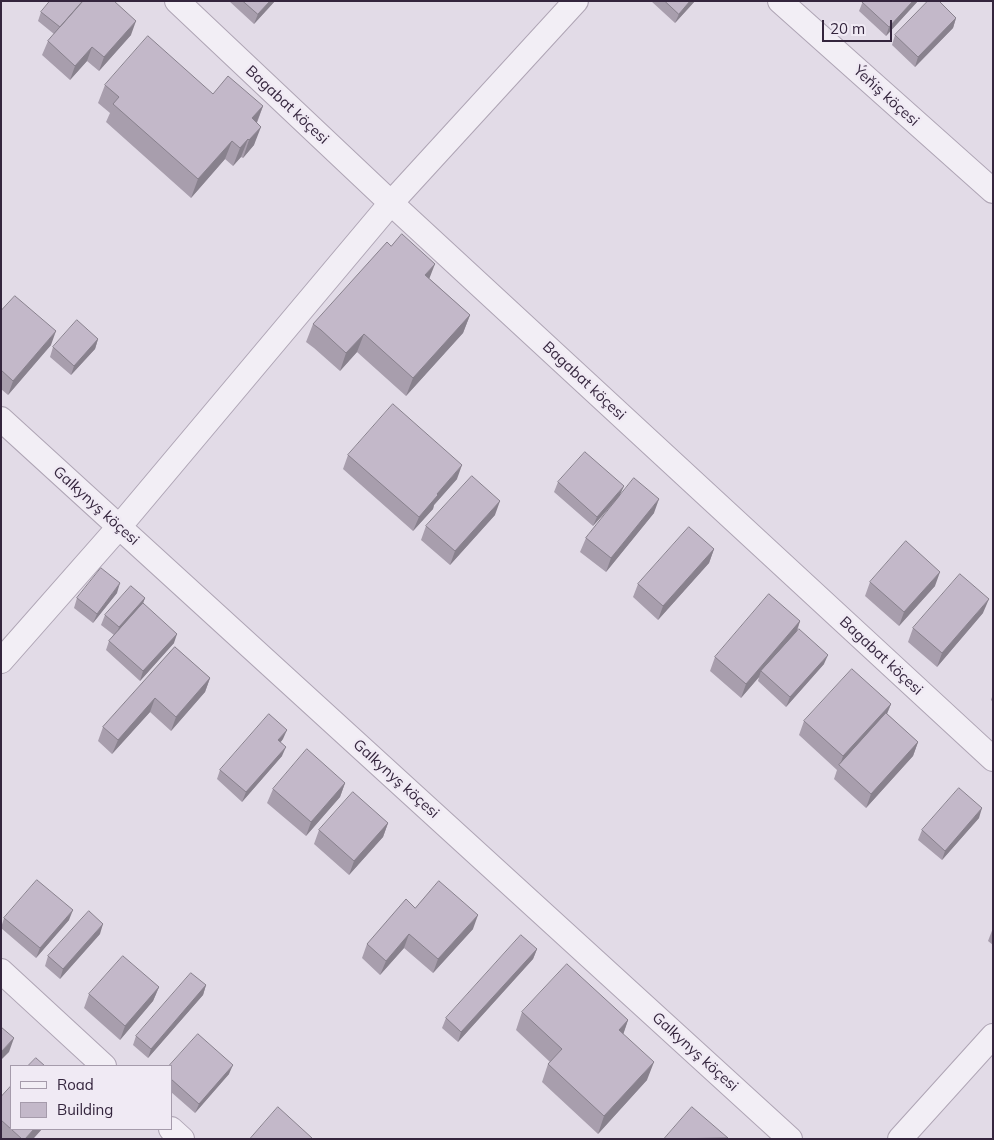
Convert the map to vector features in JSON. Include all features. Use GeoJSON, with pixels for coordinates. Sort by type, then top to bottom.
{"type":"FeatureCollection","features":[{"type":"Feature","properties":{"kind":"street","name":"Bagabat köçesi"},"geometry":{"type":"LineString","coordinates":[[177,1],[391,203],[993,759]]}},
{"type":"Feature","properties":{"kind":"street"},"geometry":{"type":"LineString","coordinates":[[1,661],[119,527],[391,203],[576,1]]}},
{"type":"Feature","properties":{"kind":"street","name":"Ýeňiş köçesi"},"geometry":{"type":"LineString","coordinates":[[780,1],[993,191]]}},
{"type":"Feature","properties":{"kind":"street","name":"Galkynyş köçesi"},"geometry":{"type":"LineString","coordinates":[[1,419],[790,1139]]}},
{"type":"Feature","properties":{"kind":"street"},"geometry":{"type":"LineString","coordinates":[[1,971],[103,1065]]}},
{"type":"Feature","properties":{"kind":"street"},"geometry":{"type":"LineString","coordinates":[[900,1139],[993,1036]]}},
{"type":"Feature","properties":{"kind":"street"},"geometry":{"type":"LineString","coordinates":[[172,1130],[182,1139]]}},
{"type":"Feature","properties":{"kind":"building"},"geometry":{"type":"Polygon","coordinates":[[[50,1],[83,1],[60,27],[41,12],[50,1]]]}},
{"type":"Feature","properties":{"kind":"building"},"geometry":{"type":"Polygon","coordinates":[[[83,1],[114,1],[136,21],[104,57],[92,47],[75,66],[48,41],[83,1]]]}},
{"type":"Feature","properties":{"kind":"building"},"geometry":{"type":"Polygon","coordinates":[[[243,1],[270,1],[258,14],[243,1]]]}},
{"type":"Feature","properties":{"kind":"building"},"geometry":{"type":"Polygon","coordinates":[[[665,1],[690,1],[679,14],[665,1]]]}},
{"type":"Feature","properties":{"kind":"building"},"geometry":{"type":"Polygon","coordinates":[[[863,1],[913,1],[889,27],[863,1]]]}},
{"type":"Feature","properties":{"kind":"building"},"geometry":{"type":"Polygon","coordinates":[[[928,1],[939,1],[956,18],[918,57],[895,35],[928,1]]]}},
{"type":"Feature","properties":{"kind":"building"},"geometry":{"type":"Polygon","coordinates":[[[148,36],[213,94],[228,76],[263,106],[252,118],[261,127],[240,148],[232,141],[198,179],[113,104],[119,97],[105,85],[148,36]]]}},
{"type":"Feature","properties":{"kind":"building"},"geometry":{"type":"Polygon","coordinates":[[[402,234],[435,264],[425,275],[470,315],[413,378],[364,334],[346,353],[313,324],[387,242],[391,246],[402,234]]]}},
{"type":"Feature","properties":{"kind":"building"},"geometry":{"type":"Polygon","coordinates":[[[15,296],[56,331],[13,381],[1,370],[1,311],[15,296]]]}},
{"type":"Feature","properties":{"kind":"building"},"geometry":{"type":"Polygon","coordinates":[[[77,320],[98,339],[74,366],[53,347],[77,320]]]}},
{"type":"Feature","properties":{"kind":"building"},"geometry":{"type":"Polygon","coordinates":[[[393,404],[462,465],[419,517],[348,455],[393,404]]]}},
{"type":"Feature","properties":{"kind":"building"},"geometry":{"type":"Polygon","coordinates":[[[585,452],[624,486],[597,517],[558,482],[585,452]]]}},
{"type":"Feature","properties":{"kind":"building"},"geometry":{"type":"Polygon","coordinates":[[[472,476],[500,501],[455,551],[426,526],[472,476]]]}},
{"type":"Feature","properties":{"kind":"building"},"geometry":{"type":"Polygon","coordinates":[[[634,478],[659,499],[611,558],[586,538],[634,478]]]}},
{"type":"Feature","properties":{"kind":"building"},"geometry":{"type":"Polygon","coordinates":[[[689,527],[714,549],[663,606],[638,584],[689,527]]]}},
{"type":"Feature","properties":{"kind":"building"},"geometry":{"type":"Polygon","coordinates":[[[906,541],[940,572],[904,612],[870,582],[906,541]]]}},
{"type":"Feature","properties":{"kind":"building"},"geometry":{"type":"Polygon","coordinates":[[[101,568],[120,583],[97,614],[77,598],[101,568]]]}},
{"type":"Feature","properties":{"kind":"building"},"geometry":{"type":"Polygon","coordinates":[[[960,574],[989,599],[942,653],[913,628],[960,574]]]}},
{"type":"Feature","properties":{"kind":"building"},"geometry":{"type":"Polygon","coordinates":[[[131,586],[145,598],[119,627],[105,615],[131,586]]]}},
{"type":"Feature","properties":{"kind":"building"},"geometry":{"type":"Polygon","coordinates":[[[769,594],[800,621],[746,684],[715,657],[769,594]]]}},
{"type":"Feature","properties":{"kind":"building"},"geometry":{"type":"Polygon","coordinates":[[[143,603],[177,634],[143,671],[109,641],[143,603]]]}},
{"type":"Feature","properties":{"kind":"building"},"geometry":{"type":"Polygon","coordinates":[[[799,629],[828,655],[790,697],[761,671],[799,629]]]}},
{"type":"Feature","properties":{"kind":"building"},"geometry":{"type":"Polygon","coordinates":[[[175,647],[210,678],[176,717],[155,698],[118,740],[103,727],[175,647]]]}},
{"type":"Feature","properties":{"kind":"building"},"geometry":{"type":"Polygon","coordinates":[[[852,669],[891,704],[843,756],[804,721],[852,669]]]}},
{"type":"Feature","properties":{"kind":"building"},"geometry":{"type":"Polygon","coordinates":[[[886,713],[918,742],[871,794],[839,765],[886,713]]]}},
{"type":"Feature","properties":{"kind":"building"},"geometry":{"type":"Polygon","coordinates":[[[269,714],[287,730],[278,740],[286,747],[246,792],[220,770],[269,714]]]}},
{"type":"Feature","properties":{"kind":"building"},"geometry":{"type":"Polygon","coordinates":[[[307,749],[345,783],[311,822],[273,789],[307,749]]]}},
{"type":"Feature","properties":{"kind":"building"},"geometry":{"type":"Polygon","coordinates":[[[959,788],[982,808],[945,851],[922,830],[959,788]]]}},
{"type":"Feature","properties":{"kind":"building"},"geometry":{"type":"Polygon","coordinates":[[[353,792],[388,823],[354,861],[319,830],[353,792]]]}},
{"type":"Feature","properties":{"kind":"building"},"geometry":{"type":"Polygon","coordinates":[[[37,880],[73,910],[40,948],[4,918],[37,880]]]}},
{"type":"Feature","properties":{"kind":"building"},"geometry":{"type":"Polygon","coordinates":[[[439,881],[478,915],[438,959],[409,934],[386,961],[367,944],[406,899],[415,908],[439,881]]]}},
{"type":"Feature","properties":{"kind":"building"},"geometry":{"type":"Polygon","coordinates":[[[89,911],[103,924],[63,969],[48,956],[89,911]]]}},
{"type":"Feature","properties":{"kind":"building"},"geometry":{"type":"Polygon","coordinates":[[[521,935],[537,949],[461,1032],[446,1018],[521,935]]]}},
{"type":"Feature","properties":{"kind":"building"},"geometry":{"type":"Polygon","coordinates":[[[123,956],[159,987],[125,1026],[89,994],[123,956]]]}},
{"type":"Feature","properties":{"kind":"building"},"geometry":{"type":"Polygon","coordinates":[[[567,964],[628,1020],[619,1030],[654,1062],[604,1116],[548,1064],[562,1049],[522,1012],[567,964]]]}},
{"type":"Feature","properties":{"kind":"building"},"geometry":{"type":"Polygon","coordinates":[[[191,973],[206,985],[151,1049],[136,1036],[191,973]]]}},
{"type":"Feature","properties":{"kind":"building"},"geometry":{"type":"Polygon","coordinates":[[[1,1027],[14,1038],[1,1052],[1,1027]]]}},
{"type":"Feature","properties":{"kind":"building"},"geometry":{"type":"Polygon","coordinates":[[[198,1034],[233,1065],[199,1104],[172,1080],[172,1065],[170,1065],[198,1034]]]}},
{"type":"Feature","properties":{"kind":"building"},"geometry":{"type":"Polygon","coordinates":[[[36,1058],[44,1065],[29,1065],[36,1058]]]}},
{"type":"Feature","properties":{"kind":"building"},"geometry":{"type":"Polygon","coordinates":[[[10,1087],[10,1128],[1,1120],[1,1097],[10,1087]]]}},
{"type":"Feature","properties":{"kind":"building"},"geometry":{"type":"Polygon","coordinates":[[[278,1107],[312,1138],[312,1139],[250,1139],[278,1107]]]}},
{"type":"Feature","properties":{"kind":"building"},"geometry":{"type":"Polygon","coordinates":[[[692,1107],[728,1138],[664,1139],[692,1107]]]}},
{"type":"Feature","properties":{"kind":"building"},"geometry":{"type":"Polygon","coordinates":[[[12,1130],[33,1130],[25,1139],[22,1139],[12,1130]]]}}]}
